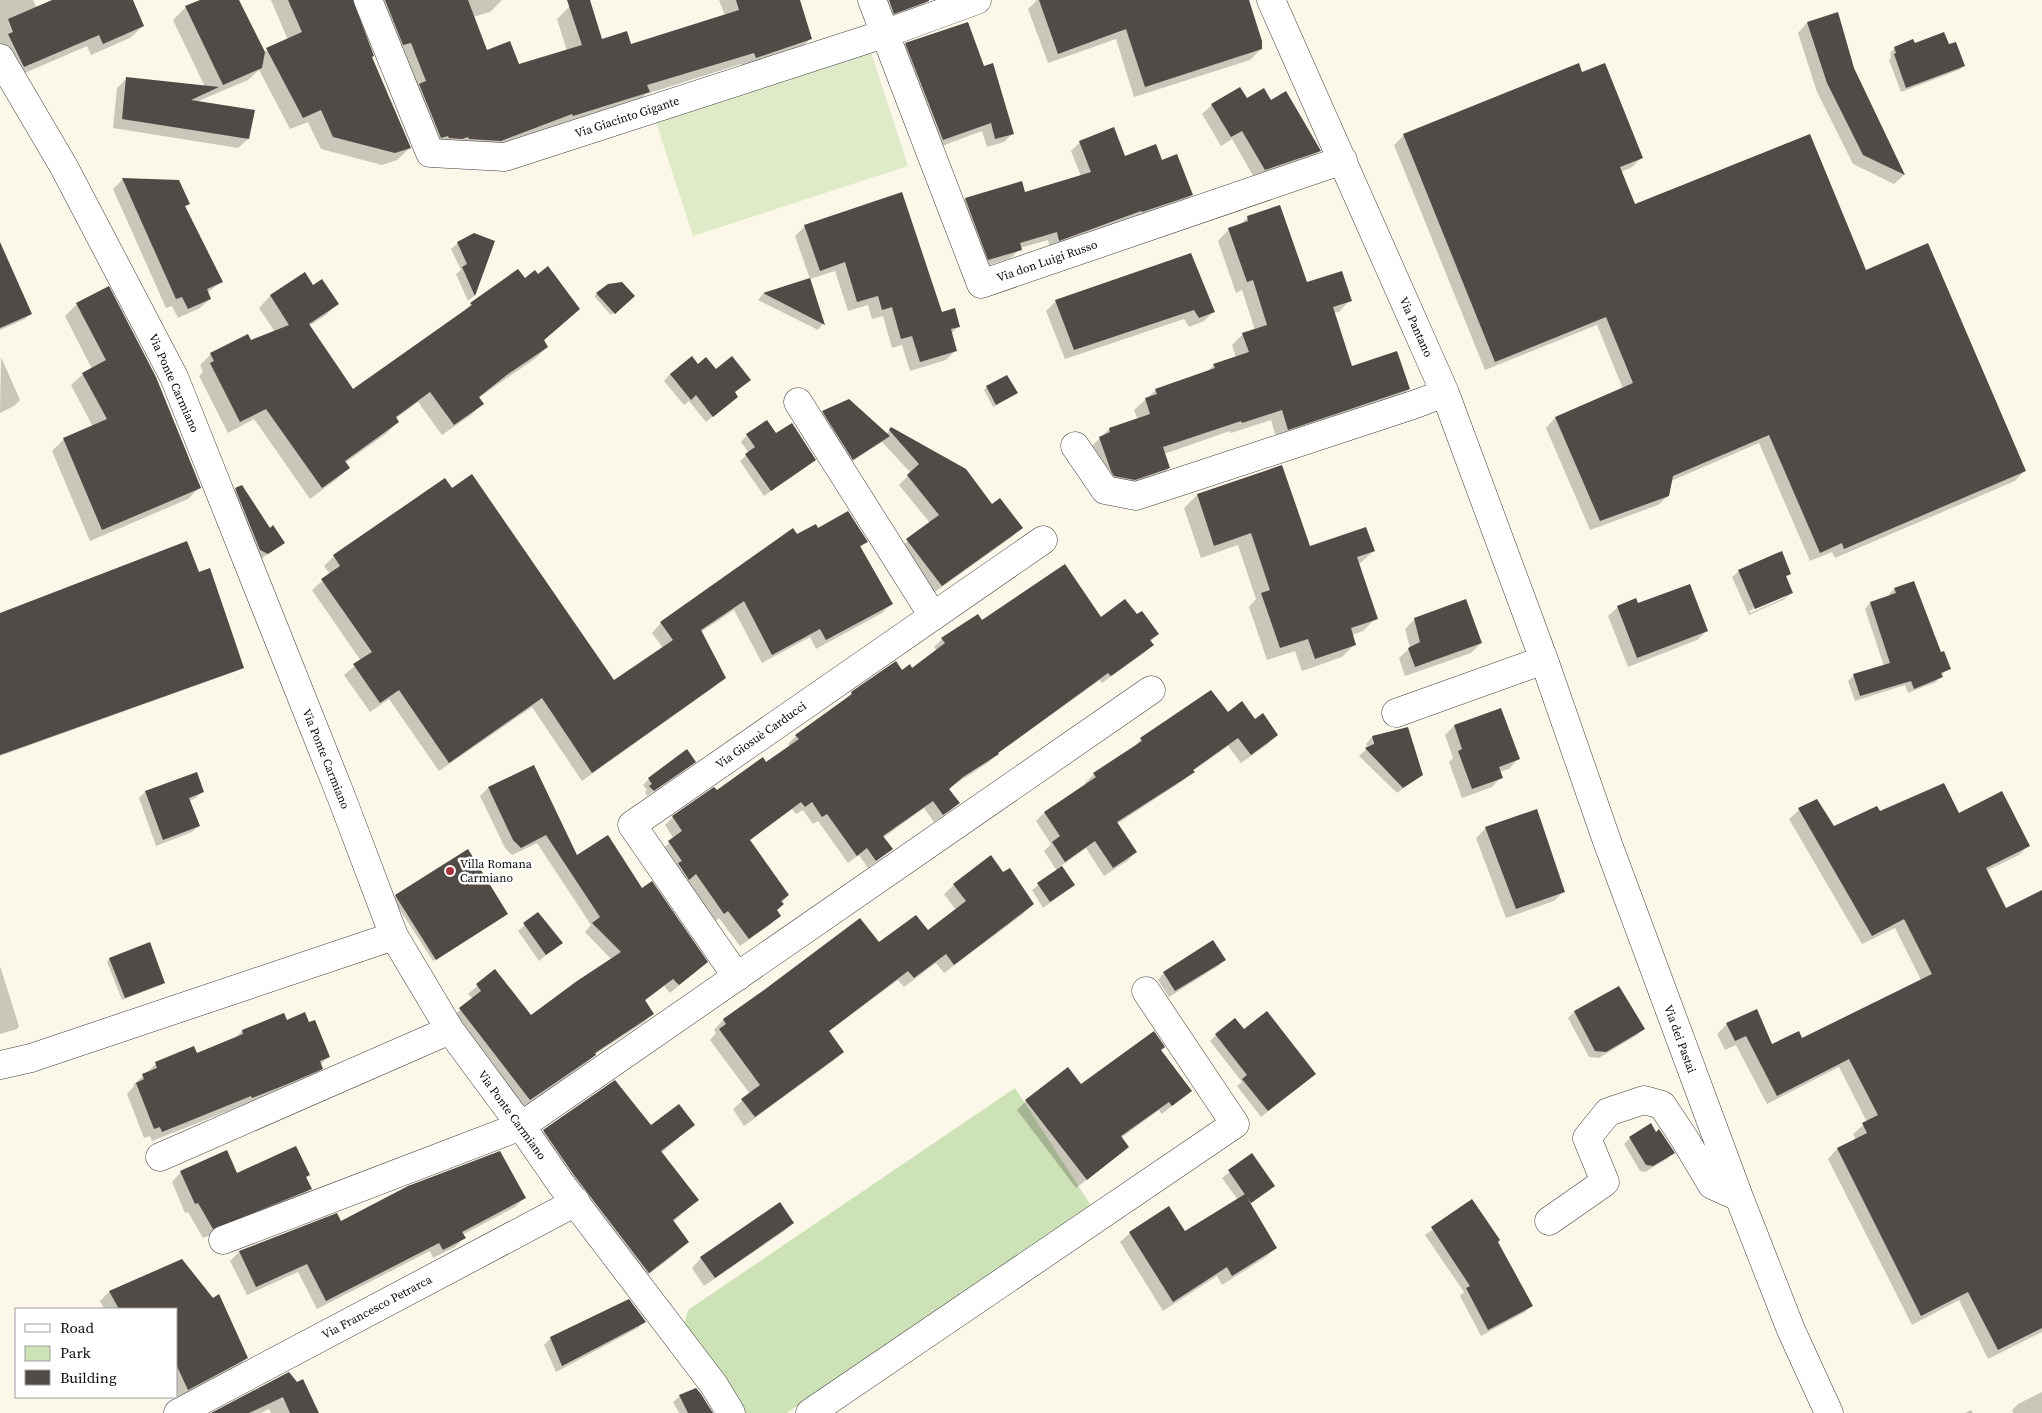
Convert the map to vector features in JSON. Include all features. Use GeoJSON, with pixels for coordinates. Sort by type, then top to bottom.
{"type":"FeatureCollection","features":[{"type":"Feature","properties":{"kind":"street","name":"Via Giacinto Gigante"},"geometry":{"type":"LineString","coordinates":[[368,0],[430,153],[505,157],[884,34],[977,0]]}},
{"type":"Feature","properties":{"kind":"street","name":"Via don Luigi Russo"},"geometry":{"type":"LineString","coordinates":[[872,0],[980,284],[1343,160]]}},
{"type":"Feature","properties":{"kind":"street","name":"Via Pantano"},"geometry":{"type":"LineString","coordinates":[[1271,0],[1445,393],[1544,660]]}},
{"type":"Feature","properties":{"kind":"street","name":"Via Ponte Carmiano"},"geometry":{"type":"LineString","coordinates":[[0,58],[64,166],[174,377],[342,796],[394,936],[450,1030],[561,1184],[714,1385],[731,1413]]}},
{"type":"Feature","properties":{"kind":"street"},"geometry":{"type":"LineString","coordinates":[[1075,446],[1105,490],[1136,496],[1445,393]]}},
{"type":"Feature","properties":{"kind":"street"},"geometry":{"type":"LineString","coordinates":[[798,402],[933,616]]}},
{"type":"Feature","properties":{"kind":"street","name":"Via Giosuè Carducci"},"geometry":{"type":"LineString","coordinates":[[737,976],[632,825],[1043,540]]}},
{"type":"Feature","properties":{"kind":"street"},"geometry":{"type":"LineString","coordinates":[[1396,713],[1544,660]]}},
{"type":"Feature","properties":{"kind":"street","name":"Via dei Pastai"},"geometry":{"type":"LineString","coordinates":[[1544,660],[1608,844],[1739,1197],[1791,1330],[1829,1413]]}},
{"type":"Feature","properties":{"kind":"street"},"geometry":{"type":"LineString","coordinates":[[223,1240],[521,1126],[1151,690]]}},
{"type":"Feature","properties":{"kind":"street"},"geometry":{"type":"LineString","coordinates":[[0,1065],[31,1058],[394,936]]}},
{"type":"Feature","properties":{"kind":"street"},"geometry":{"type":"LineString","coordinates":[[810,1413],[1235,1124],[1146,991]]}},
{"type":"Feature","properties":{"kind":"street"},"geometry":{"type":"LineString","coordinates":[[160,1157],[450,1030]]}},
{"type":"Feature","properties":{"kind":"street"},"geometry":{"type":"LineString","coordinates":[[1549,1221],[1605,1182],[1587,1138],[1608,1112],[1644,1100],[1662,1105],[1712,1185],[1739,1197]]}},
{"type":"Feature","properties":{"kind":"street","name":"Via Francesco Petrarca"},"geometry":{"type":"LineString","coordinates":[[178,1413],[576,1202]]}},
{"type":"Feature","properties":{"kind":"green space"},"geometry":{"type":"Polygon","coordinates":[[[870,49],[908,166],[693,236],[655,119],[870,49]]]}},
{"type":"Feature","properties":{"kind":"green space"},"geometry":{"type":"Polygon","coordinates":[[[1015,1088],[1092,1207],[787,1413],[744,1413],[683,1328],[688,1310],[1015,1088]]]}},
{"type":"Feature","properties":{"kind":"building"},"geometry":{"type":"Polygon","coordinates":[[[52,0],[133,0],[144,26],[103,44],[99,35],[24,67],[8,34],[13,32],[8,19],[52,0]]]}},
{"type":"Feature","properties":{"kind":"building"},"geometry":{"type":"Polygon","coordinates":[[[200,0],[239,0],[265,52],[262,68],[223,85],[185,6],[200,0]]]}},
{"type":"Feature","properties":{"kind":"building"},"geometry":{"type":"Polygon","coordinates":[[[288,0],[353,0],[374,56],[372,57],[411,148],[395,153],[333,137],[321,110],[303,118],[266,48],[302,32],[288,0]]]}},
{"type":"Feature","properties":{"kind":"building"},"geometry":{"type":"Polygon","coordinates":[[[385,0],[468,0],[487,50],[510,41],[519,64],[582,45],[567,0],[590,0],[602,39],[627,31],[631,44],[739,10],[736,0],[800,0],[812,39],[756,58],[754,53],[647,85],[650,92],[573,116],[572,114],[501,141],[469,139],[468,137],[462,139],[449,138],[448,136],[441,138],[419,84],[426,81],[411,43],[403,45],[385,0]]]}},
{"type":"Feature","properties":{"kind":"building"},"geometry":{"type":"Polygon","coordinates":[[[889,0],[929,0],[929,1],[894,14],[889,0]]]}},
{"type":"Feature","properties":{"kind":"building"},"geometry":{"type":"Polygon","coordinates":[[[1039,0],[1249,0],[1262,41],[1262,49],[1145,87],[1126,29],[1058,54],[1039,0]]]}},
{"type":"Feature","properties":{"kind":"building"},"geometry":{"type":"Polygon","coordinates":[[[1838,12],[1854,68],[1905,175],[1863,155],[1827,83],[1807,22],[1838,12]]]}},
{"type":"Feature","properties":{"kind":"building"},"geometry":{"type":"Polygon","coordinates":[[[968,22],[984,66],[993,63],[1014,134],[995,139],[991,123],[943,140],[905,43],[968,22]]]}},
{"type":"Feature","properties":{"kind":"building"},"geometry":{"type":"Polygon","coordinates":[[[1944,32],[1949,44],[1956,42],[1965,66],[1906,88],[1894,54],[1896,53],[1894,47],[1913,39],[1915,43],[1944,32]]]}},
{"type":"Feature","properties":{"kind":"building"},"geometry":{"type":"Polygon","coordinates":[[[1579,63],[1582,72],[1605,63],[1643,158],[1620,167],[1635,204],[1810,134],[1866,270],[1928,243],[2026,471],[1844,549],[1842,543],[1820,553],[1769,435],[1673,476],[1669,496],[1600,521],[1555,417],[1633,383],[1606,317],[1495,362],[1403,134],[1579,63]]]}},
{"type":"Feature","properties":{"kind":"building"},"geometry":{"type":"Polygon","coordinates":[[[126,77],[219,87],[191,100],[255,110],[249,139],[122,119],[126,77]]]}},
{"type":"Feature","properties":{"kind":"building"},"geometry":{"type":"Polygon","coordinates":[[[1240,87],[1247,98],[1264,88],[1271,100],[1286,91],[1321,151],[1265,170],[1242,131],[1231,137],[1211,104],[1240,87]]]}},
{"type":"Feature","properties":{"kind":"building"},"geometry":{"type":"Polygon","coordinates":[[[1114,127],[1125,156],[1156,144],[1162,160],[1177,154],[1193,195],[1141,211],[1059,241],[1057,232],[1020,243],[1022,250],[988,260],[965,198],[1022,181],[1025,192],[1091,172],[1079,141],[1114,127]]]}},
{"type":"Feature","properties":{"kind":"building"},"geometry":{"type":"Polygon","coordinates":[[[122,178],[179,180],[190,204],[185,206],[223,282],[207,289],[211,299],[188,309],[182,297],[176,299],[122,178]]]}},
{"type":"Feature","properties":{"kind":"building"},"geometry":{"type":"Polygon","coordinates":[[[902,192],[942,312],[955,308],[960,327],[951,329],[957,351],[920,362],[912,336],[901,339],[892,307],[882,310],[878,296],[857,302],[845,262],[820,271],[804,225],[902,192]]]}},
{"type":"Feature","properties":{"kind":"building"},"geometry":{"type":"Polygon","coordinates":[[[1280,205],[1307,282],[1342,271],[1352,301],[1333,307],[1352,366],[1397,351],[1410,389],[1288,430],[1282,410],[1242,423],[1241,421],[1163,447],[1170,468],[1135,480],[1114,476],[1099,437],[1110,432],[1109,428],[1150,414],[1145,398],[1157,394],[1155,389],[1215,368],[1213,364],[1249,352],[1242,333],[1267,325],[1253,280],[1247,282],[1228,228],[1248,221],[1247,216],[1280,205]]]}},
{"type":"Feature","properties":{"kind":"building"},"geometry":{"type":"Polygon","coordinates":[[[474,233],[495,241],[475,296],[462,267],[467,264],[457,242],[474,233]]]}},
{"type":"Feature","properties":{"kind":"building"},"geometry":{"type":"Polygon","coordinates":[[[0,242],[32,314],[0,328],[0,242]]]}},
{"type":"Feature","properties":{"kind":"building"},"geometry":{"type":"Polygon","coordinates":[[[1191,253],[1215,312],[1199,318],[1194,310],[1074,350],[1055,300],[1191,253]]]}},
{"type":"Feature","properties":{"kind":"building"},"geometry":{"type":"Polygon","coordinates":[[[548,266],[580,309],[544,340],[548,347],[508,374],[479,397],[484,404],[454,425],[430,392],[396,417],[399,422],[345,461],[350,468],[322,488],[266,409],[240,422],[210,363],[214,361],[210,353],[248,334],[251,340],[289,325],[270,295],[305,272],[313,285],[322,279],[339,304],[309,324],[353,389],[472,305],[470,303],[518,269],[525,278],[535,270],[538,274],[548,266]]]}},
{"type":"Feature","properties":{"kind":"building"},"geometry":{"type":"Polygon","coordinates":[[[810,278],[825,325],[763,293],[810,278]]]}},
{"type":"Feature","properties":{"kind":"building"},"geometry":{"type":"Polygon","coordinates":[[[622,282],[635,296],[615,314],[596,293],[608,284],[622,282]]]}},
{"type":"Feature","properties":{"kind":"building"},"geometry":{"type":"Polygon","coordinates":[[[109,286],[156,377],[201,488],[102,530],[63,438],[107,419],[82,373],[106,360],[76,303],[109,286]]]}},
{"type":"Feature","properties":{"kind":"building"},"geometry":{"type":"Polygon","coordinates":[[[692,356],[698,364],[706,357],[716,369],[732,356],[751,380],[735,392],[738,397],[713,417],[696,395],[691,400],[670,374],[692,356]]]}},
{"type":"Feature","properties":{"kind":"building"},"geometry":{"type":"Polygon","coordinates":[[[1007,375],[1018,393],[996,405],[986,386],[1007,375]]]}},
{"type":"Feature","properties":{"kind":"building"},"geometry":{"type":"Polygon","coordinates":[[[849,399],[890,436],[853,460],[822,411],[849,399]]]}},
{"type":"Feature","properties":{"kind":"building"},"geometry":{"type":"Polygon","coordinates":[[[767,420],[776,433],[792,423],[816,460],[771,491],[745,454],[755,447],[746,434],[767,420]]]}},
{"type":"Feature","properties":{"kind":"building"},"geometry":{"type":"Polygon","coordinates":[[[891,427],[966,469],[992,504],[1000,498],[1023,528],[942,586],[906,539],[939,515],[907,475],[919,464],[889,430],[891,427]]]}},
{"type":"Feature","properties":{"kind":"building"},"geometry":{"type":"Polygon","coordinates":[[[1282,465],[1310,546],[1366,527],[1375,551],[1357,557],[1378,619],[1351,628],[1356,645],[1315,659],[1308,639],[1280,648],[1261,593],[1270,590],[1251,533],[1214,546],[1197,494],[1282,465]]]}},
{"type":"Feature","properties":{"kind":"building"},"geometry":{"type":"Polygon","coordinates":[[[472,474],[614,680],[673,640],[660,622],[793,528],[797,534],[816,524],[818,528],[848,511],[868,542],[860,546],[893,604],[826,640],[820,629],[772,655],[744,601],[701,630],[726,678],[592,773],[542,698],[449,763],[399,690],[380,703],[353,664],[372,652],[321,579],[340,566],[333,555],[445,478],[452,488],[472,474]]]}},
{"type":"Feature","properties":{"kind":"building"},"geometry":{"type":"Polygon","coordinates":[[[242,485],[270,528],[273,525],[285,543],[268,554],[260,550],[235,488],[242,485]]]}},
{"type":"Feature","properties":{"kind":"building"},"geometry":{"type":"Polygon","coordinates":[[[187,541],[199,572],[210,568],[244,668],[0,755],[0,613],[187,541]]]}},
{"type":"Feature","properties":{"kind":"building"},"geometry":{"type":"Polygon","coordinates":[[[1782,551],[1791,574],[1786,576],[1793,593],[1755,609],[1738,570],[1782,551]]]}},
{"type":"Feature","properties":{"kind":"building"},"geometry":{"type":"Polygon","coordinates":[[[1065,564],[1101,617],[1125,599],[1137,614],[1142,611],[1159,634],[1150,640],[1154,645],[1111,676],[1108,673],[999,754],[963,777],[949,789],[960,803],[943,815],[933,801],[883,836],[893,849],[876,861],[867,848],[857,856],[827,814],[822,817],[812,802],[805,807],[801,802],[750,840],[789,895],[781,901],[784,904],[777,910],[781,916],[749,939],[728,911],[724,914],[696,874],[689,880],[678,863],[682,861],[668,841],[682,831],[672,816],[714,787],[717,790],[763,757],[766,762],[799,739],[795,735],[852,694],[851,692],[896,661],[902,670],[910,664],[912,668],[945,643],[941,638],[978,614],[982,620],[1065,564]]]}},
{"type":"Feature","properties":{"kind":"building"},"geometry":{"type":"Polygon","coordinates":[[[1914,581],[1941,652],[1944,651],[1951,669],[1941,673],[1943,677],[1914,689],[1911,681],[1860,696],[1853,674],[1890,663],[1870,602],[1896,593],[1894,588],[1914,581]]]}},
{"type":"Feature","properties":{"kind":"building"},"geometry":{"type":"Polygon","coordinates":[[[1690,584],[1708,631],[1637,658],[1617,606],[1636,598],[1638,603],[1690,584]]]}},
{"type":"Feature","properties":{"kind":"building"},"geometry":{"type":"Polygon","coordinates":[[[1466,599],[1482,643],[1415,667],[1408,648],[1420,642],[1414,618],[1466,599]]]}},
{"type":"Feature","properties":{"kind":"building"},"geometry":{"type":"Polygon","coordinates":[[[1211,690],[1228,712],[1242,701],[1255,719],[1263,713],[1278,735],[1251,755],[1238,738],[1193,770],[1195,772],[1117,822],[1137,852],[1113,868],[1095,841],[1065,862],[1052,842],[1060,836],[1044,812],[1096,777],[1093,773],[1142,741],[1140,738],[1211,690]]]}},
{"type":"Feature","properties":{"kind":"building"},"geometry":{"type":"Polygon","coordinates":[[[1501,708],[1520,759],[1499,767],[1503,778],[1472,789],[1458,751],[1462,749],[1454,725],[1501,708]]]}},
{"type":"Feature","properties":{"kind":"building"},"geometry":{"type":"Polygon","coordinates":[[[1408,727],[1423,775],[1403,788],[1365,748],[1374,744],[1372,736],[1408,727]]]}},
{"type":"Feature","properties":{"kind":"building"},"geometry":{"type":"Polygon","coordinates":[[[687,749],[696,762],[654,791],[649,786],[652,784],[648,778],[687,749]]]}},
{"type":"Feature","properties":{"kind":"building"},"geometry":{"type":"Polygon","coordinates":[[[534,765],[577,855],[608,835],[642,888],[652,881],[708,962],[679,985],[673,979],[645,1000],[654,1014],[595,1053],[596,1055],[530,1100],[459,1008],[481,991],[476,984],[495,969],[531,1015],[621,952],[592,923],[600,917],[546,835],[521,848],[513,840],[488,787],[534,765]]]}},
{"type":"Feature","properties":{"kind":"building"},"geometry":{"type":"Polygon","coordinates":[[[197,772],[204,792],[189,798],[200,826],[163,840],[145,791],[197,772]]]}},
{"type":"Feature","properties":{"kind":"building"},"geometry":{"type":"Polygon","coordinates":[[[1944,783],[1959,813],[2002,791],[2030,846],[1986,868],[2006,908],[2042,890],[2042,1328],[1998,1350],[1968,1292],[1921,1316],[1837,1148],[1867,1133],[1862,1123],[1878,1115],[1849,1059],[1777,1096],[1746,1036],[1735,1041],[1726,1023],[1757,1009],[1772,1044],[1799,1031],[1802,1038],[1932,974],[1904,919],[1872,936],[1798,808],[1817,799],[1834,826],[1877,806],[1880,811],[1944,783]]]}},
{"type":"Feature","properties":{"kind":"building"},"geometry":{"type":"Polygon","coordinates":[[[1537,809],[1565,892],[1516,909],[1485,827],[1537,809]]]}},
{"type":"Feature","properties":{"kind":"building"},"geometry":{"type":"Polygon","coordinates":[[[468,849],[508,914],[436,960],[395,895],[468,849]]]}},
{"type":"Feature","properties":{"kind":"building"},"geometry":{"type":"Polygon","coordinates":[[[991,855],[1003,872],[1010,868],[1034,904],[954,965],[946,954],[914,978],[908,971],[829,1031],[844,1052],[755,1117],[741,1099],[760,1085],[719,1029],[726,1024],[723,1019],[860,918],[879,942],[916,915],[928,930],[966,901],[953,884],[991,855]]]}},
{"type":"Feature","properties":{"kind":"building"},"geometry":{"type":"Polygon","coordinates":[[[1062,866],[1075,885],[1050,902],[1037,883],[1062,866]]]}},
{"type":"Feature","properties":{"kind":"building"},"geometry":{"type":"Polygon","coordinates":[[[538,912],[563,943],[546,955],[523,923],[538,912]]]}},
{"type":"Feature","properties":{"kind":"building"},"geometry":{"type":"Polygon","coordinates":[[[1213,940],[1226,960],[1175,991],[1163,972],[1213,940]]]}},
{"type":"Feature","properties":{"kind":"building"},"geometry":{"type":"Polygon","coordinates":[[[150,942],[165,983],[125,998],[109,958],[150,942]]]}},
{"type":"Feature","properties":{"kind":"building"},"geometry":{"type":"Polygon","coordinates":[[[1619,986],[1645,1029],[1606,1052],[1595,1051],[1574,1011],[1619,986]]]}},
{"type":"Feature","properties":{"kind":"building"},"geometry":{"type":"Polygon","coordinates":[[[1267,1011],[1316,1074],[1268,1111],[1242,1079],[1247,1075],[1215,1034],[1235,1018],[1244,1029],[1267,1011]]]}},
{"type":"Feature","properties":{"kind":"building"},"geometry":{"type":"Polygon","coordinates":[[[305,1012],[309,1022],[315,1020],[330,1057],[320,1061],[323,1069],[162,1132],[160,1127],[154,1129],[136,1083],[144,1079],[142,1074],[157,1068],[155,1062],[194,1046],[197,1053],[243,1034],[242,1030],[284,1013],[287,1020],[305,1012]]]}},
{"type":"Feature","properties":{"kind":"building"},"geometry":{"type":"Polygon","coordinates":[[[1154,1031],[1165,1047],[1161,1050],[1192,1091],[1172,1106],[1169,1102],[1121,1136],[1129,1147],[1087,1180],[1025,1100],[1068,1067],[1081,1084],[1154,1031]]]}},
{"type":"Feature","properties":{"kind":"building"},"geometry":{"type":"Polygon","coordinates":[[[615,1080],[651,1125],[679,1104],[695,1125],[661,1151],[699,1200],[673,1220],[689,1242],[649,1273],[574,1175],[543,1130],[615,1080]]]}},
{"type":"Feature","properties":{"kind":"building"},"geometry":{"type":"Polygon","coordinates":[[[1651,1123],[1656,1132],[1659,1129],[1675,1153],[1653,1166],[1646,1165],[1629,1137],[1651,1123]]]}},
{"type":"Feature","properties":{"kind":"building"},"geometry":{"type":"Polygon","coordinates":[[[296,1146],[310,1175],[306,1177],[312,1189],[213,1229],[198,1203],[195,1204],[180,1171],[227,1150],[237,1173],[296,1146]]]}},
{"type":"Feature","properties":{"kind":"building"},"geometry":{"type":"Polygon","coordinates":[[[500,1151],[526,1198],[462,1232],[466,1238],[443,1250],[439,1243],[326,1301],[307,1264],[256,1287],[239,1251],[337,1213],[341,1221],[408,1186],[500,1151]]]}},
{"type":"Feature","properties":{"kind":"building"},"geometry":{"type":"Polygon","coordinates":[[[1252,1153],[1275,1186],[1251,1203],[1228,1170],[1252,1153]]]}},
{"type":"Feature","properties":{"kind":"building"},"geometry":{"type":"Polygon","coordinates":[[[1245,1194],[1277,1248],[1232,1276],[1227,1267],[1173,1302],[1129,1232],[1169,1206],[1185,1231],[1245,1194]]]}},
{"type":"Feature","properties":{"kind":"building"},"geometry":{"type":"Polygon","coordinates":[[[1472,1199],[1500,1240],[1498,1242],[1533,1306],[1488,1330],[1466,1288],[1470,1286],[1431,1227],[1472,1199]]]}},
{"type":"Feature","properties":{"kind":"building"},"geometry":{"type":"Polygon","coordinates":[[[780,1202],[794,1223],[715,1278],[700,1257],[780,1202]]]}},
{"type":"Feature","properties":{"kind":"building"},"geometry":{"type":"Polygon","coordinates":[[[182,1259],[213,1298],[219,1294],[248,1358],[188,1390],[178,1368],[178,1308],[118,1308],[109,1291],[182,1259]]]}},
{"type":"Feature","properties":{"kind":"building"},"geometry":{"type":"Polygon","coordinates":[[[629,1299],[646,1322],[562,1366],[550,1337],[629,1299]]]}},
{"type":"Feature","properties":{"kind":"building"},"geometry":{"type":"Polygon","coordinates":[[[289,1372],[297,1382],[303,1379],[319,1413],[290,1413],[283,1397],[249,1413],[211,1413],[289,1372]]]}},
{"type":"Feature","properties":{"kind":"building"},"geometry":{"type":"Polygon","coordinates":[[[696,1388],[713,1413],[688,1413],[679,1395],[696,1388]]]}},
{"type":"Feature","properties":{"kind":"place","name":"Villa Romana Carmiano"},"geometry":{"type":"Point","coordinates":[450,871]}}]}
